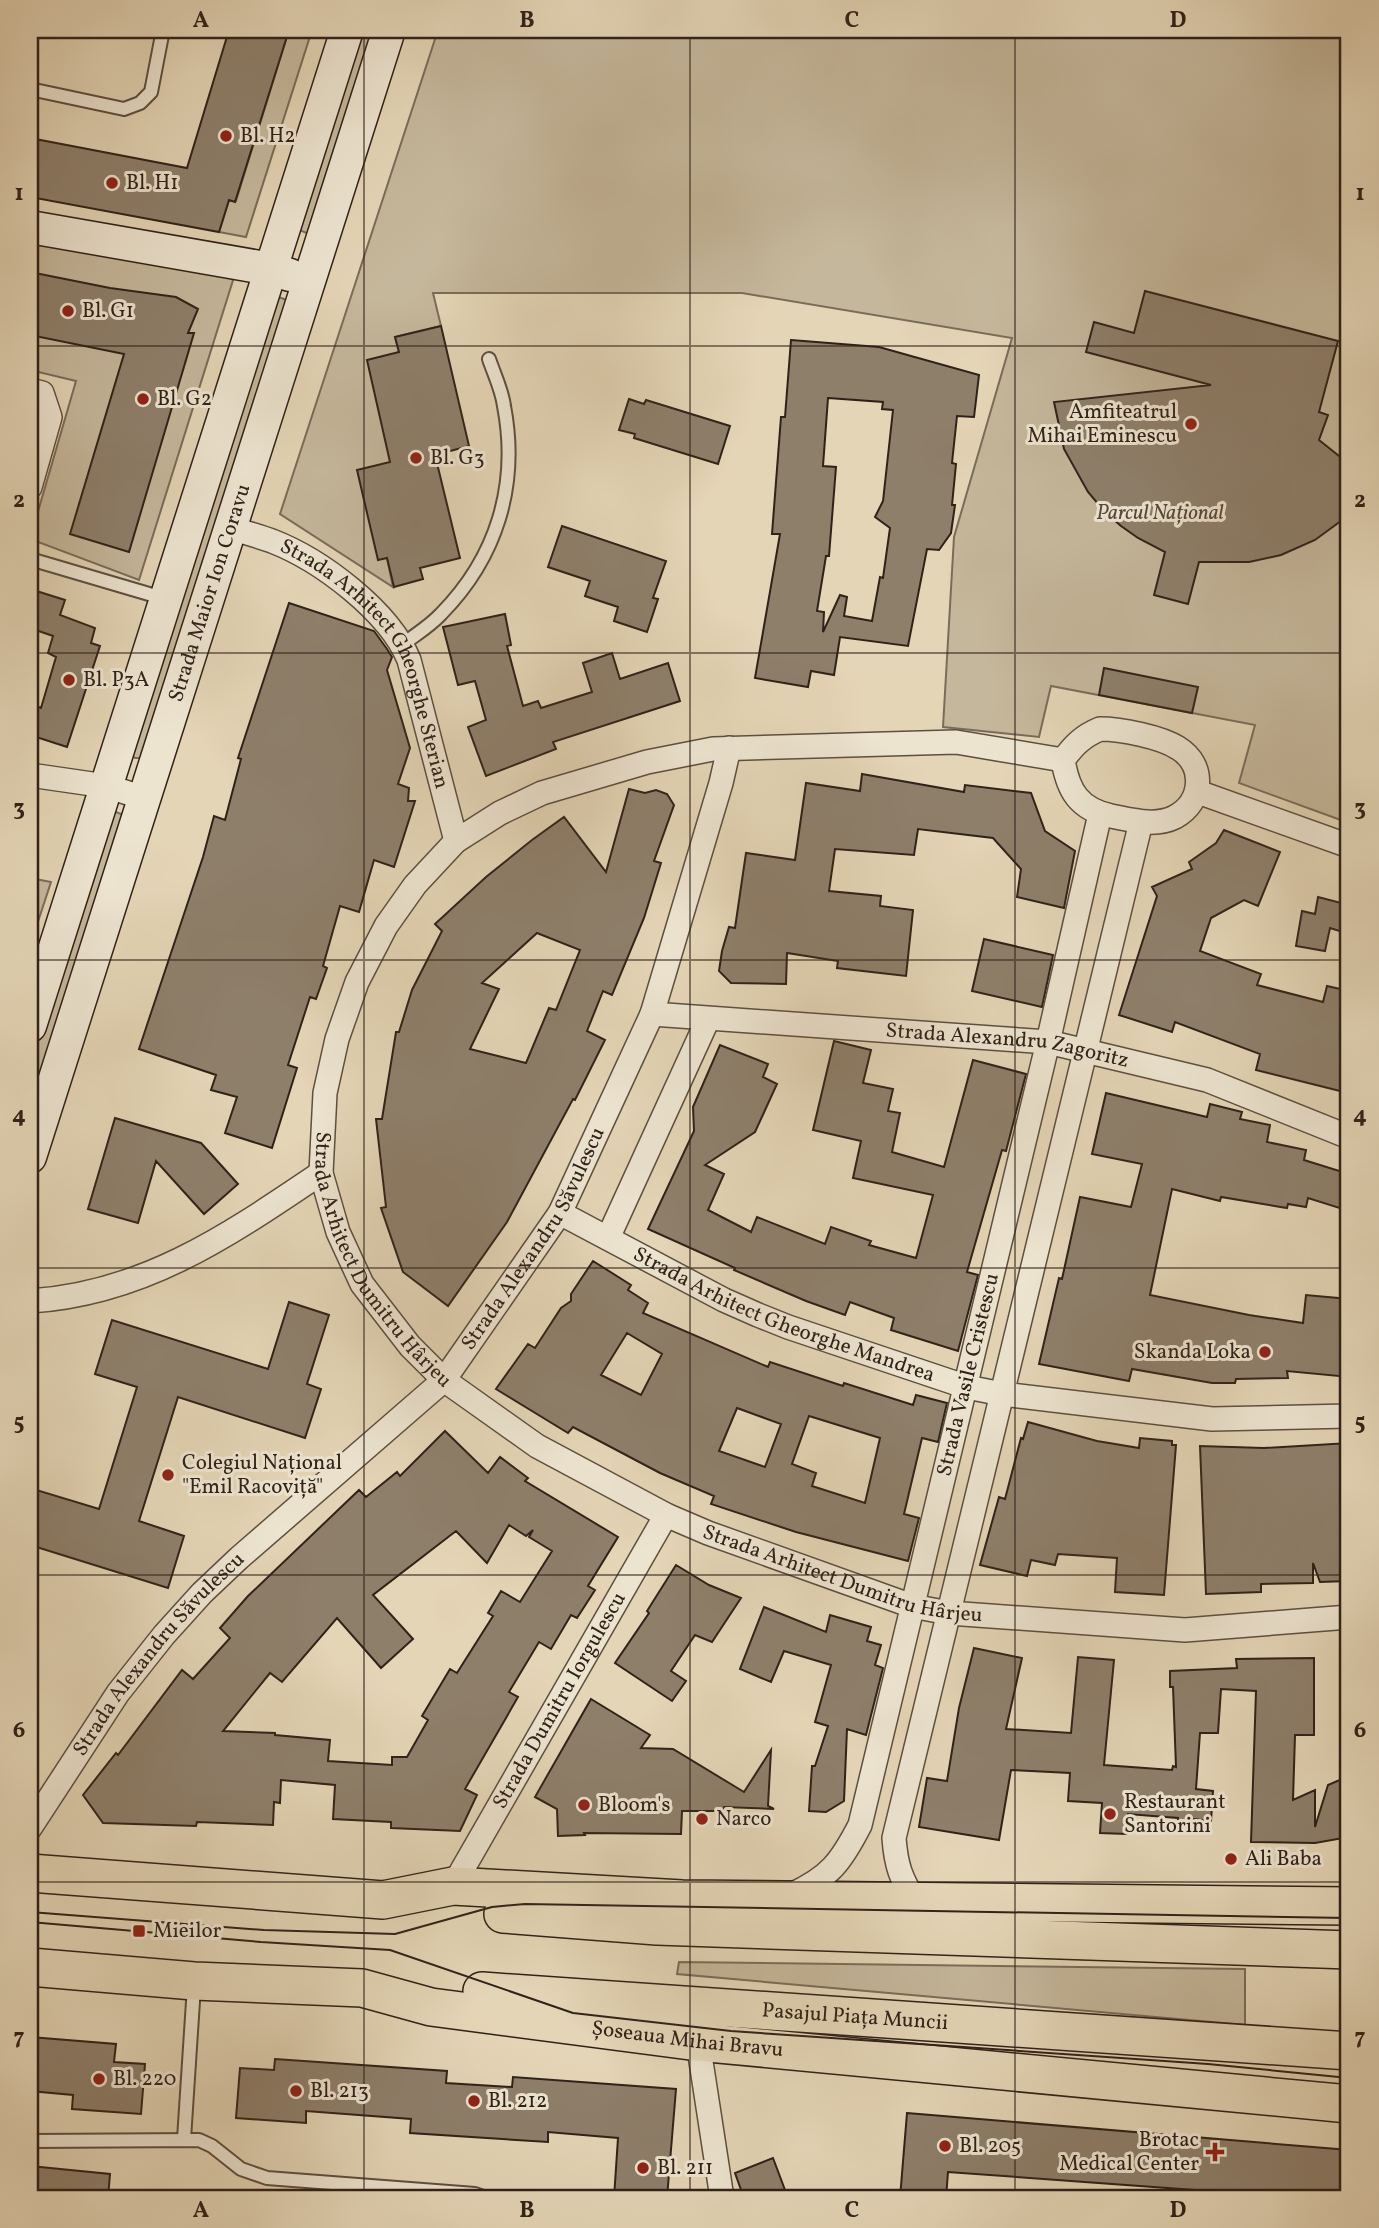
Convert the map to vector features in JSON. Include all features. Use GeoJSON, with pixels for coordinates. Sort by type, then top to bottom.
{"type":"FeatureCollection","features":[{"type":"Feature","properties":{"kind":"main road"},"geometry":{"type":"LineString","coordinates":[[30,1873],[383,1900],[657,1926],[1349,1950]]}},
{"type":"Feature","properties":{"kind":"main road"},"geometry":{"type":"LineString","coordinates":[[383,1900],[453,1886],[682,1899],[1349,1906]]}},
{"type":"Feature","properties":{"kind":"main road","name":"Șoseaua Mihai Bravu"},"geometry":{"type":"LineString","coordinates":[[30,1967],[194,1981],[362,1988],[431,2007],[698,2042],[1349,2104]]}},
{"type":"Feature","properties":{"kind":"main road","name":"Pasajul Piața Muncii"},"geometry":{"type":"LineString","coordinates":[[362,1988],[517,1993],[1349,2051]]}},
{"type":"Feature","properties":{"kind":"street","name":"Strada Maior Ion Coravu"},"geometry":{"type":"LineString","coordinates":[[30,1026],[347,30]]}},
{"type":"Feature","properties":{"kind":"street","name":"Strada Maior Ion Coravu"},"geometry":{"type":"LineString","coordinates":[[30,1157],[40,1092],[144,798],[389,30]]}},
{"type":"Feature","properties":{"kind":"street"},"geometry":{"type":"LineString","coordinates":[[30,227],[271,269],[309,281]]}},
{"type":"Feature","properties":{"kind":"street"},"geometry":{"type":"LineString","coordinates":[[30,390],[42,393],[50,416],[30,486]]}},
{"type":"Feature","properties":{"kind":"street","name":"Strada Arhitect Gheorghe Sterian"},"geometry":{"type":"LineString","coordinates":[[230,528],[273,541],[316,565],[365,602],[390,628],[409,660],[456,841]]}},
{"type":"Feature","properties":{"kind":"street"},"geometry":{"type":"LineString","coordinates":[[1100,729],[1111,729],[1166,742],[1180,749],[1192,761],[1199,775],[1198,792],[1190,806],[1174,817],[1157,821],[1141,822],[1100,814],[1075,797],[1066,780],[1063,760],[1073,746],[1087,734],[1100,729]]}},
{"type":"Feature","properties":{"kind":"street","name":"Strada Arhitect Dumitru Hârjeu"},"geometry":{"type":"LineString","coordinates":[[1063,760],[956,742],[713,749],[647,762],[542,793],[500,813],[456,841],[415,885],[393,916],[357,982],[337,1039],[325,1093],[321,1173],[338,1232],[362,1284],[410,1346],[444,1380],[537,1446],[666,1516],[708,1533],[912,1606],[949,1613],[1185,1630],[1349,1617]]}},
{"type":"Feature","properties":{"kind":"street","name":"Strada Alexandru Săvulescu"},"geometry":{"type":"LineString","coordinates":[[30,1828],[118,1693],[164,1635],[239,1558],[444,1380],[561,1213],[652,1014],[729,748]]}},
{"type":"Feature","properties":{"kind":"street"},"geometry":{"type":"LineString","coordinates":[[30,775],[106,786],[144,798]]}},
{"type":"Feature","properties":{"kind":"street"},"geometry":{"type":"LineString","coordinates":[[1198,792],[1349,846]]}},
{"type":"Feature","properties":{"kind":"street","name":"Strada Vasile Cristescu"},"geometry":{"type":"LineString","coordinates":[[779,1900],[828,1875],[843,1857],[860,1825],[967,1387],[1100,814]]}},
{"type":"Feature","properties":{"kind":"street","name":"Strada Vasile Cristescu"},"geometry":{"type":"LineString","coordinates":[[916,1903],[895,1864],[894,1838],[1141,822]]}},
{"type":"Feature","properties":{"kind":"street","name":"Strada Alexandru Zagoritz"},"geometry":{"type":"LineString","coordinates":[[652,1014],[1048,1042],[1207,1080],[1349,1136]]}},
{"type":"Feature","properties":{"kind":"street"},"geometry":{"type":"LineString","coordinates":[[608,1238],[708,1019]]}},
{"type":"Feature","properties":{"kind":"street"},"geometry":{"type":"LineString","coordinates":[[30,1301],[69,1298],[110,1289],[157,1270],[249,1222],[321,1173]]}},
{"type":"Feature","properties":{"kind":"street","name":"Strada Arhitect Gheorghe Mandrea"},"geometry":{"type":"LineString","coordinates":[[561,1213],[724,1300],[758,1315],[967,1387],[1002,1394],[1212,1419],[1349,1416]]}},
{"type":"Feature","properties":{"kind":"street","name":"Strada Dumitru Iorgulescu"},"geometry":{"type":"LineString","coordinates":[[453,1886],[666,1516]]}},
{"type":"Feature","properties":{"kind":"street"},"geometry":{"type":"LineString","coordinates":[[698,2042],[722,2198]]}},
{"type":"Feature","properties":{"kind":"lane"},"geometry":{"type":"LineString","coordinates":[[30,89],[124,109],[140,103],[151,92],[163,30]]}},
{"type":"Feature","properties":{"kind":"lane"},"geometry":{"type":"LineString","coordinates":[[402,645],[439,616],[470,581],[492,540],[505,496],[510,450],[504,403],[489,359]]}},
{"type":"Feature","properties":{"kind":"lane"},"geometry":{"type":"LineString","coordinates":[[30,558],[166,598]]}},
{"type":"Feature","properties":{"kind":"lane"},"geometry":{"type":"LineString","coordinates":[[184,2139],[194,1981]]}},
{"type":"Feature","properties":{"kind":"lane"},"geometry":{"type":"LineString","coordinates":[[30,2141],[200,2140],[241,2169],[267,2178],[475,2194],[486,2198]]}},
{"type":"Feature","properties":{"kind":"green space"},"geometry":{"type":"Polygon","coordinates":[[[289,30],[312,30],[246,237],[219,232],[229,200],[236,201],[289,30]]]}},
{"type":"Feature","properties":{"kind":"green space"},"geometry":{"type":"Polygon","coordinates":[[[355,30],[380,30],[309,234],[299,230],[355,30]]]}},
{"type":"Feature","properties":{"kind":"green space","name":"Parcul Național"},"geometry":{"type":"Polygon","coordinates":[[[438,30],[1349,30],[1349,823],[1239,783],[1255,725],[1051,686],[1039,737],[943,727],[954,537],[1012,338],[742,293],[433,293],[441,326],[395,337],[399,352],[397,461],[387,558],[393,587],[280,514],[438,30]]]}},
{"type":"Feature","properties":{"kind":"green space"},"geometry":{"type":"Polygon","coordinates":[[[30,242],[234,277],[139,580],[30,539],[76,381],[30,370],[30,242]]]}},
{"type":"Feature","properties":{"kind":"green space"},"geometry":{"type":"Polygon","coordinates":[[[278,297],[287,300],[144,758],[135,758],[128,752],[278,297]]]}},
{"type":"Feature","properties":{"kind":"green space"},"geometry":{"type":"Polygon","coordinates":[[[113,811],[124,815],[40,1077],[30,1074],[30,1053],[106,815],[113,811]]]}},
{"type":"Feature","properties":{"kind":"green space"},"geometry":{"type":"Polygon","coordinates":[[[30,878],[51,882],[30,946],[30,878]]]}},
{"type":"Feature","properties":{"kind":"green space"},"geometry":{"type":"Polygon","coordinates":[[[679,1962],[1245,1969],[1245,2025],[677,1974],[679,1962]]]}},
{"type":"Feature","properties":{"kind":"building"},"geometry":{"type":"Polygon","coordinates":[[[229,30],[289,30],[235,202],[229,200],[219,232],[30,197],[30,138],[187,168],[229,30]]]}},
{"type":"Feature","properties":{"kind":"building","name":"Bl. G2"},"geometry":{"type":"Polygon","coordinates":[[[30,272],[110,288],[176,297],[198,309],[188,333],[194,333],[129,552],[70,534],[124,354],[30,335],[30,272]]]}},
{"type":"Feature","properties":{"kind":"building","name":"Amfiteatrul Mihai Eminescu"},"geometry":{"type":"Polygon","coordinates":[[[1145,291],[1338,341],[1319,412],[1328,415],[1319,440],[1349,464],[1349,515],[1315,540],[1281,555],[1249,562],[1199,562],[1188,604],[1154,595],[1165,552],[1121,526],[1088,492],[1064,449],[1054,402],[1211,385],[1086,352],[1094,322],[1134,333],[1145,291]]]}},
{"type":"Feature","properties":{"kind":"building","name":"Bl. G3"},"geometry":{"type":"Polygon","coordinates":[[[441,326],[469,446],[435,455],[460,558],[420,568],[423,579],[394,587],[387,558],[378,560],[357,470],[390,462],[367,360],[399,352],[395,337],[441,326]]]}},
{"type":"Feature","properties":{"kind":"building"},"geometry":{"type":"Polygon","coordinates":[[[791,340],[879,347],[979,375],[974,417],[957,416],[952,463],[956,464],[951,533],[939,550],[927,549],[908,646],[840,637],[834,675],[811,671],[808,687],[755,678],[780,534],[772,534],[781,417],[785,417],[791,340]],[[828,398],[823,466],[836,467],[829,556],[826,556],[817,611],[824,612],[823,632],[840,595],[847,597],[844,616],[872,621],[880,577],[883,578],[890,528],[875,517],[883,501],[893,410],[882,409],[883,402],[828,398]]]}},
{"type":"Feature","properties":{"kind":"building"},"geometry":{"type":"Polygon","coordinates":[[[629,399],[644,404],[646,400],[730,426],[718,464],[634,438],[635,434],[619,430],[629,399]]]}},
{"type":"Feature","properties":{"kind":"building"},"geometry":{"type":"Polygon","coordinates":[[[562,526],[666,561],[653,598],[658,599],[647,632],[614,621],[618,607],[585,596],[590,581],[548,567],[562,526]]]}},
{"type":"Feature","properties":{"kind":"building","name":"Bl. P3A"},"geometry":{"type":"Polygon","coordinates":[[[30,589],[65,600],[60,615],[95,628],[91,643],[100,646],[67,747],[30,735],[31,704],[41,708],[56,657],[48,653],[53,636],[30,628],[30,589]]]}},
{"type":"Feature","properties":{"kind":"building"},"geometry":{"type":"Polygon","coordinates":[[[289,603],[374,631],[387,649],[392,657],[387,670],[410,748],[398,784],[409,788],[408,801],[415,801],[394,867],[374,860],[359,912],[340,906],[323,966],[327,968],[316,999],[310,997],[288,1065],[297,1068],[272,1148],[225,1133],[237,1097],[211,1090],[216,1075],[139,1049],[214,816],[225,820],[241,759],[238,758],[289,603]]]}},
{"type":"Feature","properties":{"kind":"building"},"geometry":{"type":"Polygon","coordinates":[[[505,614],[511,645],[507,646],[523,706],[538,701],[541,708],[592,692],[583,663],[612,653],[620,679],[668,663],[680,701],[553,742],[556,749],[486,776],[468,727],[486,720],[475,681],[458,685],[443,627],[505,614]]]}},
{"type":"Feature","properties":{"kind":"building"},"geometry":{"type":"Polygon","coordinates":[[[1104,668],[1198,687],[1192,713],[1099,695],[1104,668]]]}},
{"type":"Feature","properties":{"kind":"building"},"geometry":{"type":"Polygon","coordinates":[[[862,774],[964,792],[965,785],[1031,793],[1045,831],[1075,851],[1064,908],[1017,897],[1021,869],[993,838],[918,829],[914,855],[835,849],[829,891],[881,896],[880,906],[913,910],[906,976],[837,968],[838,961],[787,953],[786,984],[731,983],[719,971],[729,927],[735,928],[746,853],[795,860],[806,783],[860,791],[862,774]]]}},
{"type":"Feature","properties":{"kind":"building"},"geometry":{"type":"Polygon","coordinates":[[[629,789],[645,793],[656,790],[667,794],[674,805],[654,861],[661,863],[644,918],[612,995],[603,991],[587,1031],[605,1040],[507,1222],[448,1306],[403,1272],[381,1208],[386,1207],[376,1119],[382,1119],[396,1032],[399,1032],[412,990],[442,931],[435,924],[486,877],[564,817],[606,872],[629,789]],[[537,933],[482,983],[499,989],[470,1049],[526,1063],[549,1008],[556,1010],[580,950],[537,933]]]}},
{"type":"Feature","properties":{"kind":"building"},"geometry":{"type":"Polygon","coordinates":[[[1224,830],[1280,852],[1258,906],[1244,900],[1211,918],[1200,951],[1261,974],[1257,985],[1323,1002],[1327,986],[1349,991],[1349,1069],[1344,1092],[1256,1070],[1260,1054],[1175,1022],[1172,1032],[1119,1015],[1157,896],[1152,887],[1192,869],[1189,862],[1216,843],[1224,830]]]}},
{"type":"Feature","properties":{"kind":"building"},"geometry":{"type":"Polygon","coordinates":[[[1318,897],[1349,905],[1349,934],[1330,928],[1325,951],[1296,946],[1302,911],[1315,914],[1318,897]]]}},
{"type":"Feature","properties":{"kind":"building"},"geometry":{"type":"Polygon","coordinates":[[[984,939],[1053,955],[1042,1007],[972,991],[984,939]]]}},
{"type":"Feature","properties":{"kind":"building"},"geometry":{"type":"Polygon","coordinates":[[[834,1041],[871,1050],[863,1083],[893,1089],[888,1111],[900,1113],[892,1152],[944,1167],[973,1060],[1026,1074],[1006,1151],[1002,1150],[967,1272],[978,1275],[958,1351],[891,1330],[894,1318],[850,1302],[845,1315],[806,1301],[648,1229],[694,1131],[693,1107],[720,1045],[768,1064],[763,1077],[777,1084],[755,1132],[705,1165],[724,1174],[708,1210],[751,1232],[757,1217],[825,1244],[831,1227],[871,1241],[869,1245],[916,1258],[933,1195],[853,1178],[861,1141],[813,1130],[834,1041]]]}},
{"type":"Feature","properties":{"kind":"building"},"geometry":{"type":"Polygon","coordinates":[[[1106,1093],[1207,1117],[1210,1104],[1242,1112],[1240,1119],[1270,1125],[1267,1142],[1306,1150],[1304,1160],[1349,1174],[1349,1211],[1308,1198],[1306,1207],[1288,1204],[1287,1208],[1221,1197],[1220,1201],[1172,1189],[1150,1295],[1303,1323],[1306,1295],[1349,1299],[1349,1377],[1287,1371],[1288,1378],[1236,1379],[1235,1383],[1212,1383],[1132,1369],[1129,1381],[1039,1364],[1080,1197],[1131,1207],[1142,1164],[1092,1154],[1106,1093]]]}},
{"type":"Feature","properties":{"kind":"building"},"geometry":{"type":"Polygon","coordinates":[[[115,1118],[201,1143],[238,1184],[204,1214],[156,1161],[138,1223],[88,1209],[115,1118]]]}},
{"type":"Feature","properties":{"kind":"building"},"geometry":{"type":"Polygon","coordinates":[[[593,1261],[631,1285],[628,1290],[648,1303],[643,1313],[768,1367],[770,1362],[913,1405],[916,1395],[947,1403],[938,1442],[922,1438],[904,1514],[919,1518],[908,1561],[796,1532],[711,1504],[714,1496],[660,1473],[573,1427],[568,1433],[496,1389],[528,1344],[535,1348],[561,1308],[571,1301],[571,1294],[593,1261]],[[627,1333],[601,1375],[641,1395],[662,1354],[627,1333]],[[737,1408],[719,1451],[765,1467],[781,1424],[737,1408]],[[809,1416],[792,1464],[816,1473],[812,1486],[865,1503],[880,1438],[809,1416]]]}},
{"type":"Feature","properties":{"kind":"building","name":"Colegiul Național \"Emil Racoviță\""},"geometry":{"type":"Polygon","coordinates":[[[289,1302],[329,1315],[307,1384],[321,1389],[305,1438],[178,1397],[139,1521],[184,1536],[168,1588],[30,1545],[30,1488],[99,1509],[137,1387],[95,1374],[112,1320],[268,1369],[289,1302]]]}},
{"type":"Feature","properties":{"kind":"building"},"geometry":{"type":"Polygon","coordinates":[[[1028,1422],[1097,1441],[1139,1448],[1140,1438],[1172,1441],[1172,1445],[1176,1445],[1164,1595],[1115,1592],[1117,1558],[1058,1554],[1055,1565],[1031,1560],[1027,1576],[980,1565],[999,1497],[1005,1499],[1021,1438],[1023,1439],[1028,1422]]]}},
{"type":"Feature","properties":{"kind":"building"},"geometry":{"type":"Polygon","coordinates":[[[445,1431],[488,1473],[500,1457],[528,1478],[525,1481],[618,1537],[588,1586],[595,1590],[577,1618],[571,1615],[551,1649],[539,1642],[509,1692],[518,1697],[465,1789],[477,1795],[460,1831],[391,1828],[391,1822],[333,1819],[335,1785],[281,1780],[280,1803],[274,1802],[273,1825],[197,1822],[196,1826],[103,1823],[83,1795],[116,1753],[118,1755],[182,1670],[193,1679],[230,1638],[220,1628],[248,1596],[359,1490],[366,1497],[397,1472],[400,1476],[445,1431]],[[509,1525],[487,1563],[456,1531],[373,1595],[413,1639],[381,1668],[337,1618],[282,1682],[270,1673],[223,1731],[275,1733],[330,1740],[328,1761],[392,1765],[392,1757],[407,1757],[428,1720],[422,1716],[450,1669],[457,1673],[493,1616],[488,1613],[501,1591],[520,1602],[552,1551],[529,1537],[533,1530],[526,1536],[509,1525]]]}},
{"type":"Feature","properties":{"kind":"building"},"geometry":{"type":"Polygon","coordinates":[[[1349,1443],[1348,1581],[1320,1582],[1313,1563],[1313,1583],[1261,1584],[1261,1592],[1206,1594],[1200,1446],[1264,1448],[1349,1443]]]}},
{"type":"Feature","properties":{"kind":"building"},"geometry":{"type":"Polygon","coordinates":[[[676,1565],[709,1585],[741,1598],[712,1642],[695,1635],[671,1671],[686,1681],[672,1701],[615,1663],[649,1613],[647,1611],[676,1565]]]}},
{"type":"Feature","properties":{"kind":"building"},"geometry":{"type":"Polygon","coordinates":[[[764,1607],[826,1632],[830,1615],[871,1627],[867,1641],[881,1645],[875,1665],[883,1668],[866,1735],[847,1729],[844,1801],[826,1812],[809,1811],[812,1766],[815,1766],[828,1726],[815,1722],[831,1665],[784,1651],[771,1682],[740,1669],[764,1607]]]}},
{"type":"Feature","properties":{"kind":"building"},"geometry":{"type":"Polygon","coordinates":[[[974,1648],[1022,1658],[1006,1729],[1071,1733],[1078,1657],[1114,1660],[1104,1765],[1172,1770],[1173,1766],[1176,1767],[1170,1671],[1237,1668],[1236,1659],[1314,1658],[1314,1735],[1295,1735],[1293,1800],[1315,1790],[1315,1827],[1328,1785],[1349,1776],[1349,1837],[1315,1843],[1251,1842],[1256,1691],[1221,1689],[1218,1733],[1200,1733],[1196,1789],[1213,1791],[1211,1821],[1194,1819],[1193,1826],[1178,1826],[1178,1818],[1128,1814],[1127,1834],[1100,1833],[1102,1803],[1068,1801],[1070,1773],[1011,1770],[999,1840],[919,1827],[927,1778],[947,1781],[959,1708],[974,1648]]]}},
{"type":"Feature","properties":{"kind":"building"},"geometry":{"type":"Polygon","coordinates":[[[591,1699],[650,1735],[641,1748],[673,1749],[744,1792],[771,1750],[768,1806],[774,1809],[724,1807],[724,1811],[682,1811],[681,1834],[584,1833],[585,1835],[558,1836],[557,1809],[535,1797],[591,1699]]]}},
{"type":"Feature","properties":{"kind":"building","name":"Bl. 220"},"geometry":{"type":"Polygon","coordinates":[[[30,2037],[116,2044],[114,2062],[145,2064],[141,2114],[72,2109],[73,2095],[30,2091],[30,2037]]]}},
{"type":"Feature","properties":{"kind":"building"},"geometry":{"type":"Polygon","coordinates":[[[275,2059],[447,2071],[446,2083],[512,2087],[513,2077],[676,2089],[667,2198],[614,2198],[618,2138],[548,2132],[548,2142],[410,2133],[411,2119],[306,2111],[306,2123],[236,2118],[240,2068],[274,2070],[275,2059]]]}},
{"type":"Feature","properties":{"kind":"building"},"geometry":{"type":"Polygon","coordinates":[[[907,2113],[1349,2150],[1349,2198],[1248,2198],[1249,2194],[948,2172],[946,2198],[900,2198],[907,2113]]]}},
{"type":"Feature","properties":{"kind":"building"},"geometry":{"type":"Polygon","coordinates":[[[773,2158],[788,2198],[744,2198],[735,2173],[773,2158]]]}},
{"type":"Feature","properties":{"kind":"building"},"geometry":{"type":"Polygon","coordinates":[[[30,2166],[110,2174],[108,2198],[30,2198],[30,2166]]]}},
{"type":"Feature","properties":{"kind":"tram line"},"geometry":{"type":"LineString","coordinates":[[30,1912],[264,1930],[395,1934],[492,1907],[525,1904],[1349,1918]]}},
{"type":"Feature","properties":{"kind":"tram line"},"geometry":{"type":"LineString","coordinates":[[30,1922],[390,1950],[573,2013],[731,2031],[1208,2064],[1349,2078]]}},
{"type":"Feature","properties":{"kind":"place","name":"Bl. H2"},"geometry":{"type":"Point","coordinates":[226,136]}},
{"type":"Feature","properties":{"kind":"place","name":"Bl. H1"},"geometry":{"type":"Point","coordinates":[112,183]}},
{"type":"Feature","properties":{"kind":"place","name":"Bl. G1"},"geometry":{"type":"Point","coordinates":[68,311]}},
{"type":"Feature","properties":{"kind":"place","name":"Bl. G2"},"geometry":{"type":"Point","coordinates":[143,399]}},
{"type":"Feature","properties":{"kind":"place","name":"Amfiteatrul Mihai Eminescu"},"geometry":{"type":"Point","coordinates":[1191,424]}},
{"type":"Feature","properties":{"kind":"place","name":"Bl. G3"},"geometry":{"type":"Point","coordinates":[416,458]}},
{"type":"Feature","properties":{"kind":"place","name":"Bl. P3A"},"geometry":{"type":"Point","coordinates":[69,680]}},
{"type":"Feature","properties":{"kind":"place","name":"Skanda Loka"},"geometry":{"type":"Point","coordinates":[1265,1352]}},
{"type":"Feature","properties":{"kind":"place","name":"Colegiul Național \"Emil Racoviță\""},"geometry":{"type":"Point","coordinates":[168,1475]}},
{"type":"Feature","properties":{"kind":"place","name":"Bloom's"},"geometry":{"type":"Point","coordinates":[584,1805]}},
{"type":"Feature","properties":{"kind":"place","name":"Restaurant Santorini"},"geometry":{"type":"Point","coordinates":[1110,1814]}},
{"type":"Feature","properties":{"kind":"place","name":"Narco"},"geometry":{"type":"Point","coordinates":[702,1819]}},
{"type":"Feature","properties":{"kind":"place","name":"Ali Baba"},"geometry":{"type":"Point","coordinates":[1231,1859]}},
{"type":"Feature","properties":{"kind":"place","name":"Mieilor"},"geometry":{"type":"Point","coordinates":[139,1931]}},
{"type":"Feature","properties":{"kind":"place","name":"Bl. 220"},"geometry":{"type":"Point","coordinates":[99,2079]}},
{"type":"Feature","properties":{"kind":"place","name":"Bl. 213"},"geometry":{"type":"Point","coordinates":[296,2091]}},
{"type":"Feature","properties":{"kind":"place","name":"Bl. 212"},"geometry":{"type":"Point","coordinates":[474,2101]}},
{"type":"Feature","properties":{"kind":"place","name":"Bl. 205"},"geometry":{"type":"Point","coordinates":[945,2146]}},
{"type":"Feature","properties":{"kind":"place","name":"Brotac Medical Center"},"geometry":{"type":"Point","coordinates":[1215,2152]}},
{"type":"Feature","properties":{"kind":"place","name":"Bl. 211"},"geometry":{"type":"Point","coordinates":[643,2168]}}]}
